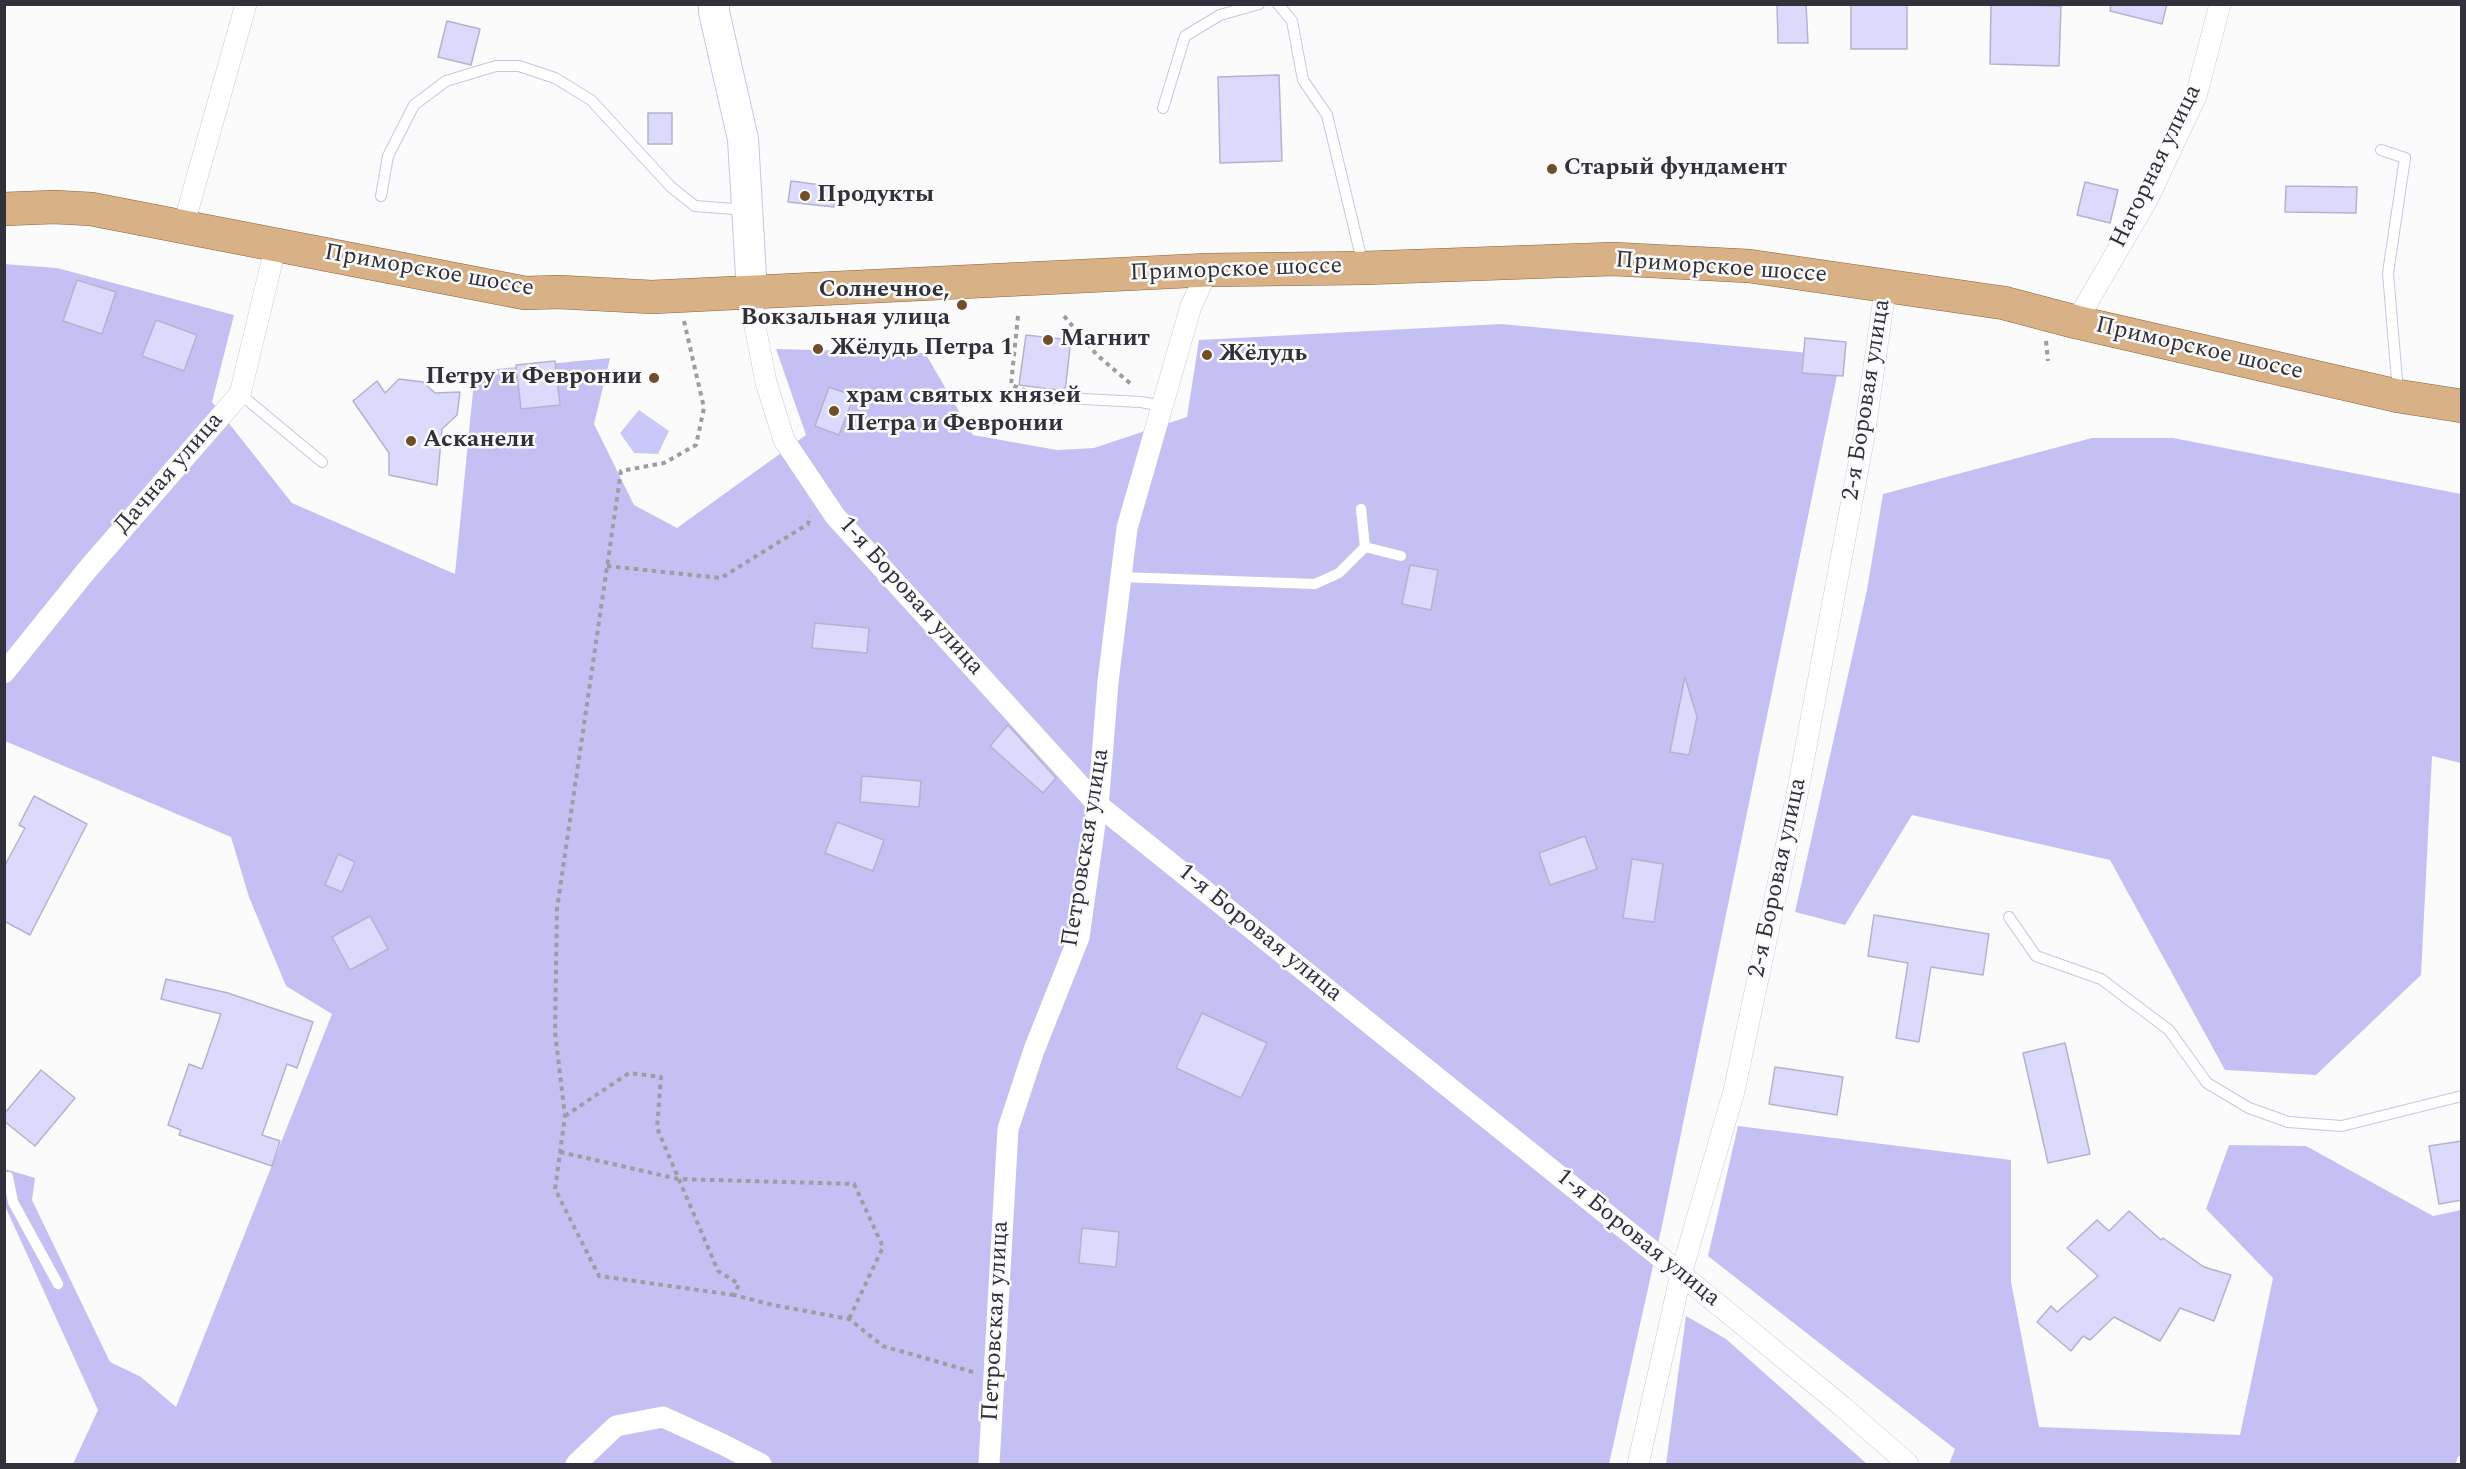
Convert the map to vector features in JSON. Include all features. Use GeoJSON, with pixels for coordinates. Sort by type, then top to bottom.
{"type":"FeatureCollection","features":[{"type":"Feature","properties":{"kind":"main road","name":"Приморское шоссе"},"geometry":{"type":"LineString","coordinates":[[4,208],[91,209],[525,293],[559,292],[652,297],[1208,270],[1364,268],[1612,259],[1749,266],[2004,303],[2076,322],[2398,396],[2462,406]]}},
{"type":"Feature","properties":{"kind":"street"},"geometry":{"type":"LineString","coordinates":[[183,227],[246,4]]}},
{"type":"Feature","properties":{"kind":"street"},"geometry":{"type":"LineString","coordinates":[[714,4],[742,139],[752,293]]}},
{"type":"Feature","properties":{"kind":"street","name":"Нагорная улица"},"geometry":{"type":"LineString","coordinates":[[2076,322],[2148,198],[2196,96],[2220,4]]}},
{"type":"Feature","properties":{"kind":"street","name":"Дачная улица"},"geometry":{"type":"LineString","coordinates":[[4,673],[87,570],[240,394],[276,245]]}},
{"type":"Feature","properties":{"kind":"street","name":"Петровская улица"},"geometry":{"type":"LineString","coordinates":[[989,1464],[1008,1129],[1035,1050],[1078,938],[1097,804],[1127,528],[1191,306],[1208,270]]}},
{"type":"Feature","properties":{"kind":"street","name":"2-я Боровая улица"},"geometry":{"type":"LineString","coordinates":[[1638,1464],[1681,1274],[1734,1091],[1796,800],[1864,436],[1886,285]]}},
{"type":"Feature","properties":{"kind":"street","name":"1-я Боровая улица"},"geometry":{"type":"LineString","coordinates":[[752,293],[754,321],[766,382],[784,441],[836,516],[1097,804],[1681,1274],[1843,1407],[1908,1464]]}},
{"type":"Feature","properties":{"kind":"street"},"geometry":{"type":"LineString","coordinates":[[576,1464],[616,1426],[663,1417],[722,1443],[762,1464]]}},
{"type":"Feature","properties":{"kind":"lane"},"geometry":{"type":"LineString","coordinates":[[1162,108],[1185,36],[1220,15],[1259,4]]}},
{"type":"Feature","properties":{"kind":"lane"},"geometry":{"type":"LineString","coordinates":[[1278,4],[1292,21],[1303,80],[1327,115],[1364,268]]}},
{"type":"Feature","properties":{"kind":"lane"},"geometry":{"type":"LineString","coordinates":[[381,196],[388,156],[414,105],[446,81],[496,66],[519,66],[555,78],[591,100],[670,187],[695,206],[746,210]]}},
{"type":"Feature","properties":{"kind":"lane"},"geometry":{"type":"LineString","coordinates":[[2381,150],[2405,158],[2388,273],[2398,396]]}},
{"type":"Feature","properties":{"kind":"lane"},"geometry":{"type":"LineString","coordinates":[[240,394],[322,462]]}},
{"type":"Feature","properties":{"kind":"lane"},"geometry":{"type":"LineString","coordinates":[[1045,397],[1162,406]]}},
{"type":"Feature","properties":{"kind":"lane"},"geometry":{"type":"LineString","coordinates":[[1361,509],[1365,547]]}},
{"type":"Feature","properties":{"kind":"lane"},"geometry":{"type":"LineString","coordinates":[[1120,577],[1315,584],[1339,573],[1365,547]]}},
{"type":"Feature","properties":{"kind":"lane"},"geometry":{"type":"LineString","coordinates":[[1365,547],[1401,556]]}},
{"type":"Feature","properties":{"kind":"lane"},"geometry":{"type":"LineString","coordinates":[[2009,917],[2036,956],[2101,980],[2169,1030],[2207,1083],[2249,1108],[2288,1122],[2342,1126],[2462,1096]]}},
{"type":"Feature","properties":{"kind":"lane"},"geometry":{"type":"LineString","coordinates":[[4,1177],[8,1177],[13,1202],[58,1284]]}},
{"type":"Feature","properties":{"kind":"lane"},"geometry":{"type":"LineString","coordinates":[[2461,1464],[2462,1460]]}},
{"type":"Feature","properties":{"kind":"path"},"geometry":{"type":"LineString","coordinates":[[1018,316],[1011,385],[1045,397]]}},
{"type":"Feature","properties":{"kind":"path"},"geometry":{"type":"LineString","coordinates":[[1064,316],[1097,355],[1139,390],[1133,402]]}},
{"type":"Feature","properties":{"kind":"path"},"geometry":{"type":"LineString","coordinates":[[684,320],[704,408],[696,445],[664,463],[621,471],[557,909],[555,1032],[565,1116],[555,1190],[599,1276],[734,1295],[773,1305],[849,1319],[883,1346],[994,1378]]}},
{"type":"Feature","properties":{"kind":"path"},"geometry":{"type":"LineString","coordinates":[[608,566],[721,578],[808,524],[817,489]]}},
{"type":"Feature","properties":{"kind":"path"},"geometry":{"type":"LineString","coordinates":[[565,1116],[629,1073],[661,1077],[657,1128],[718,1272],[739,1284],[734,1295]]}},
{"type":"Feature","properties":{"kind":"path"},"geometry":{"type":"LineString","coordinates":[[560,1152],[678,1179],[854,1184],[883,1246],[849,1319]]}},
{"type":"Feature","properties":{"kind":"shaded area"},"geometry":{"type":"Polygon","coordinates":[[[4,264],[57,268],[234,315],[212,402],[292,503],[455,574],[475,371],[610,358],[594,424],[634,505],[677,528],[806,435],[776,349],[925,353],[973,435],[1057,450],[1094,448],[1187,417],[1199,340],[1501,324],[1841,356],[1663,1221],[1609,1464],[73,1464],[98,1410],[5,1206],[5,1169],[35,1178],[32,1200],[110,1362],[141,1377],[176,1407],[332,1014],[286,986],[249,897],[231,837],[5,741],[4,264]]]}},
{"type":"Feature","properties":{"kind":"shaded area"},"geometry":{"type":"Polygon","coordinates":[[[639,410],[669,431],[658,454],[634,453],[620,433],[639,410]]]}},
{"type":"Feature","properties":{"kind":"shaded area"},"geometry":{"type":"Polygon","coordinates":[[[2092,438],[2173,438],[2461,494],[2461,763],[2432,756],[2421,975],[2316,1075],[2225,1070],[2110,860],[1912,815],[1845,925],[1795,912],[1867,590],[1883,494],[2092,438]]]}},
{"type":"Feature","properties":{"kind":"shaded area"},"geometry":{"type":"Polygon","coordinates":[[[1738,1126],[2011,1160],[2011,1282],[2039,1427],[2240,1435],[2273,1278],[2206,1209],[2229,1145],[2306,1146],[2433,1216],[2461,1210],[2461,1464],[1949,1464],[1955,1449],[1708,1256],[1738,1126]]]}},
{"type":"Feature","properties":{"kind":"shaded area"},"geometry":{"type":"Polygon","coordinates":[[[1686,1316],[1726,1339],[1867,1464],[1666,1464],[1686,1316]]]}},
{"type":"Feature","properties":{"kind":"building"},"geometry":{"type":"Polygon","coordinates":[[[1777,4],[1806,4],[1808,43],[1778,43],[1777,4]]]}},
{"type":"Feature","properties":{"kind":"building"},"geometry":{"type":"Polygon","coordinates":[[[1851,4],[1907,4],[1907,49],[1851,49],[1851,4]]]}},
{"type":"Feature","properties":{"kind":"building"},"geometry":{"type":"Polygon","coordinates":[[[1991,4],[2061,6],[2059,66],[1990,64],[1991,4]]]}},
{"type":"Feature","properties":{"kind":"building"},"geometry":{"type":"Polygon","coordinates":[[[2111,4],[2167,4],[2162,24],[2110,11],[2111,4]]]}},
{"type":"Feature","properties":{"kind":"building"},"geometry":{"type":"Polygon","coordinates":[[[447,21],[480,29],[471,65],[438,57],[447,21]]]}},
{"type":"Feature","properties":{"kind":"building"},"geometry":{"type":"Polygon","coordinates":[[[1279,75],[1282,161],[1220,163],[1218,77],[1279,75]]]}},
{"type":"Feature","properties":{"kind":"building"},"geometry":{"type":"Polygon","coordinates":[[[648,113],[672,113],[672,144],[648,144],[648,113]]]}},
{"type":"Feature","properties":{"kind":"building"},"geometry":{"type":"Polygon","coordinates":[[[791,181],[836,187],[834,207],[788,202],[791,181]]]}},
{"type":"Feature","properties":{"kind":"building"},"geometry":{"type":"Polygon","coordinates":[[[2085,182],[2118,190],[2110,223],[2077,215],[2085,182]]]}},
{"type":"Feature","properties":{"kind":"building"},"geometry":{"type":"Polygon","coordinates":[[[2286,186],[2357,187],[2356,213],[2285,212],[2286,186]]]}},
{"type":"Feature","properties":{"kind":"building"},"geometry":{"type":"Polygon","coordinates":[[[77,280],[116,292],[102,334],[63,321],[77,280]]]}},
{"type":"Feature","properties":{"kind":"building"},"geometry":{"type":"Polygon","coordinates":[[[156,320],[197,335],[184,371],[142,356],[156,320]]]}},
{"type":"Feature","properties":{"kind":"building"},"geometry":{"type":"Polygon","coordinates":[[[1026,335],[1071,340],[1065,391],[1019,385],[1026,335]]]}},
{"type":"Feature","properties":{"kind":"building"},"geometry":{"type":"Polygon","coordinates":[[[1805,338],[1846,342],[1843,376],[1802,373],[1805,338]]]}},
{"type":"Feature","properties":{"kind":"building"},"geometry":{"type":"Polygon","coordinates":[[[555,361],[560,405],[521,409],[516,365],[555,361]]]}},
{"type":"Feature","properties":{"kind":"building","name":"Асканели"},"geometry":{"type":"Polygon","coordinates":[[[399,379],[423,382],[435,393],[460,392],[457,415],[442,429],[437,485],[389,475],[389,453],[353,401],[377,381],[385,393],[399,379]]]}},
{"type":"Feature","properties":{"kind":"building","name":"храм святых князей Петра и Февронии"},"geometry":{"type":"Polygon","coordinates":[[[829,387],[854,396],[839,435],[815,426],[829,387]]]}},
{"type":"Feature","properties":{"kind":"building"},"geometry":{"type":"Polygon","coordinates":[[[1410,565],[1438,570],[1431,610],[1402,604],[1410,565]]]}},
{"type":"Feature","properties":{"kind":"building"},"geometry":{"type":"Polygon","coordinates":[[[815,623],[869,628],[867,653],[812,648],[815,623]]]}},
{"type":"Feature","properties":{"kind":"building"},"geometry":{"type":"Polygon","coordinates":[[[1685,677],[1697,717],[1689,755],[1670,752],[1685,677]]]}},
{"type":"Feature","properties":{"kind":"building"},"geometry":{"type":"Polygon","coordinates":[[[1008,725],[1056,778],[1043,793],[990,746],[1008,725]]]}},
{"type":"Feature","properties":{"kind":"building"},"geometry":{"type":"Polygon","coordinates":[[[862,776],[921,781],[919,807],[860,802],[862,776]]]}},
{"type":"Feature","properties":{"kind":"building"},"geometry":{"type":"Polygon","coordinates":[[[34,796],[87,824],[30,935],[4,921],[4,867],[25,828],[19,825],[34,796]]]}},
{"type":"Feature","properties":{"kind":"building"},"geometry":{"type":"Polygon","coordinates":[[[837,822],[884,840],[873,871],[825,853],[837,822]]]}},
{"type":"Feature","properties":{"kind":"building"},"geometry":{"type":"Polygon","coordinates":[[[1585,836],[1597,869],[1550,885],[1539,853],[1585,836]]]}},
{"type":"Feature","properties":{"kind":"building"},"geometry":{"type":"Polygon","coordinates":[[[338,854],[355,862],[342,892],[325,885],[338,854]]]}},
{"type":"Feature","properties":{"kind":"building"},"geometry":{"type":"Polygon","coordinates":[[[1632,859],[1663,864],[1654,922],[1623,918],[1632,859]]]}},
{"type":"Feature","properties":{"kind":"building"},"geometry":{"type":"Polygon","coordinates":[[[1874,915],[1989,934],[1983,975],[1931,967],[1919,1042],[1896,1038],[1908,963],[1868,956],[1874,915]]]}},
{"type":"Feature","properties":{"kind":"building"},"geometry":{"type":"Polygon","coordinates":[[[370,916],[388,949],[350,970],[332,937],[370,916]]]}},
{"type":"Feature","properties":{"kind":"building"},"geometry":{"type":"Polygon","coordinates":[[[166,979],[228,993],[313,1022],[297,1068],[287,1064],[262,1135],[280,1141],[272,1166],[179,1135],[181,1130],[168,1125],[189,1064],[202,1069],[221,1014],[161,999],[166,979]]]}},
{"type":"Feature","properties":{"kind":"building"},"geometry":{"type":"Polygon","coordinates":[[[1202,1013],[1267,1043],[1241,1098],[1176,1068],[1202,1013]]]}},
{"type":"Feature","properties":{"kind":"building"},"geometry":{"type":"Polygon","coordinates":[[[2065,1043],[2090,1154],[2048,1163],[2023,1053],[2065,1043]]]}},
{"type":"Feature","properties":{"kind":"building"},"geometry":{"type":"Polygon","coordinates":[[[1775,1067],[1843,1077],[1837,1115],[1769,1104],[1775,1067]]]}},
{"type":"Feature","properties":{"kind":"building"},"geometry":{"type":"Polygon","coordinates":[[[41,1070],[75,1098],[35,1146],[4,1121],[4,1114],[41,1070]]]}},
{"type":"Feature","properties":{"kind":"building"},"geometry":{"type":"Polygon","coordinates":[[[2462,1141],[2462,1200],[2439,1204],[2429,1146],[2462,1141]]]}},
{"type":"Feature","properties":{"kind":"building"},"geometry":{"type":"Polygon","coordinates":[[[2129,1211],[2161,1240],[2163,1238],[2204,1267],[2231,1275],[2214,1321],[2180,1308],[2160,1341],[2114,1317],[2090,1340],[2083,1336],[2071,1351],[2037,1322],[2051,1306],[2057,1312],[2098,1276],[2067,1248],[2097,1220],[2109,1231],[2129,1211]]]}},
{"type":"Feature","properties":{"kind":"building"},"geometry":{"type":"Polygon","coordinates":[[[1082,1228],[1119,1232],[1116,1267],[1079,1263],[1082,1228]]]}},
{"type":"Feature","properties":{"kind":"place","name":"Старый фундамент"},"geometry":{"type":"Point","coordinates":[1552,169]}},
{"type":"Feature","properties":{"kind":"place","name":"Продукты"},"geometry":{"type":"Point","coordinates":[805,196]}},
{"type":"Feature","properties":{"kind":"place","name":"Солнечное, Вокзальная улица"},"geometry":{"type":"Point","coordinates":[962,305]}},
{"type":"Feature","properties":{"kind":"place","name":"Магнит"},"geometry":{"type":"Point","coordinates":[1048,340]}},
{"type":"Feature","properties":{"kind":"place","name":"Жёлудь Петра 1"},"geometry":{"type":"Point","coordinates":[818,349]}},
{"type":"Feature","properties":{"kind":"place","name":"Жёлудь"},"geometry":{"type":"Point","coordinates":[1207,355]}},
{"type":"Feature","properties":{"kind":"place","name":"Петру и Февронии"},"geometry":{"type":"Point","coordinates":[654,378]}},
{"type":"Feature","properties":{"kind":"place","name":"храм святых князей Петра и Февронии"},"geometry":{"type":"Point","coordinates":[834,411]}},
{"type":"Feature","properties":{"kind":"place","name":"Асканели"},"geometry":{"type":"Point","coordinates":[411,441]}}]}
